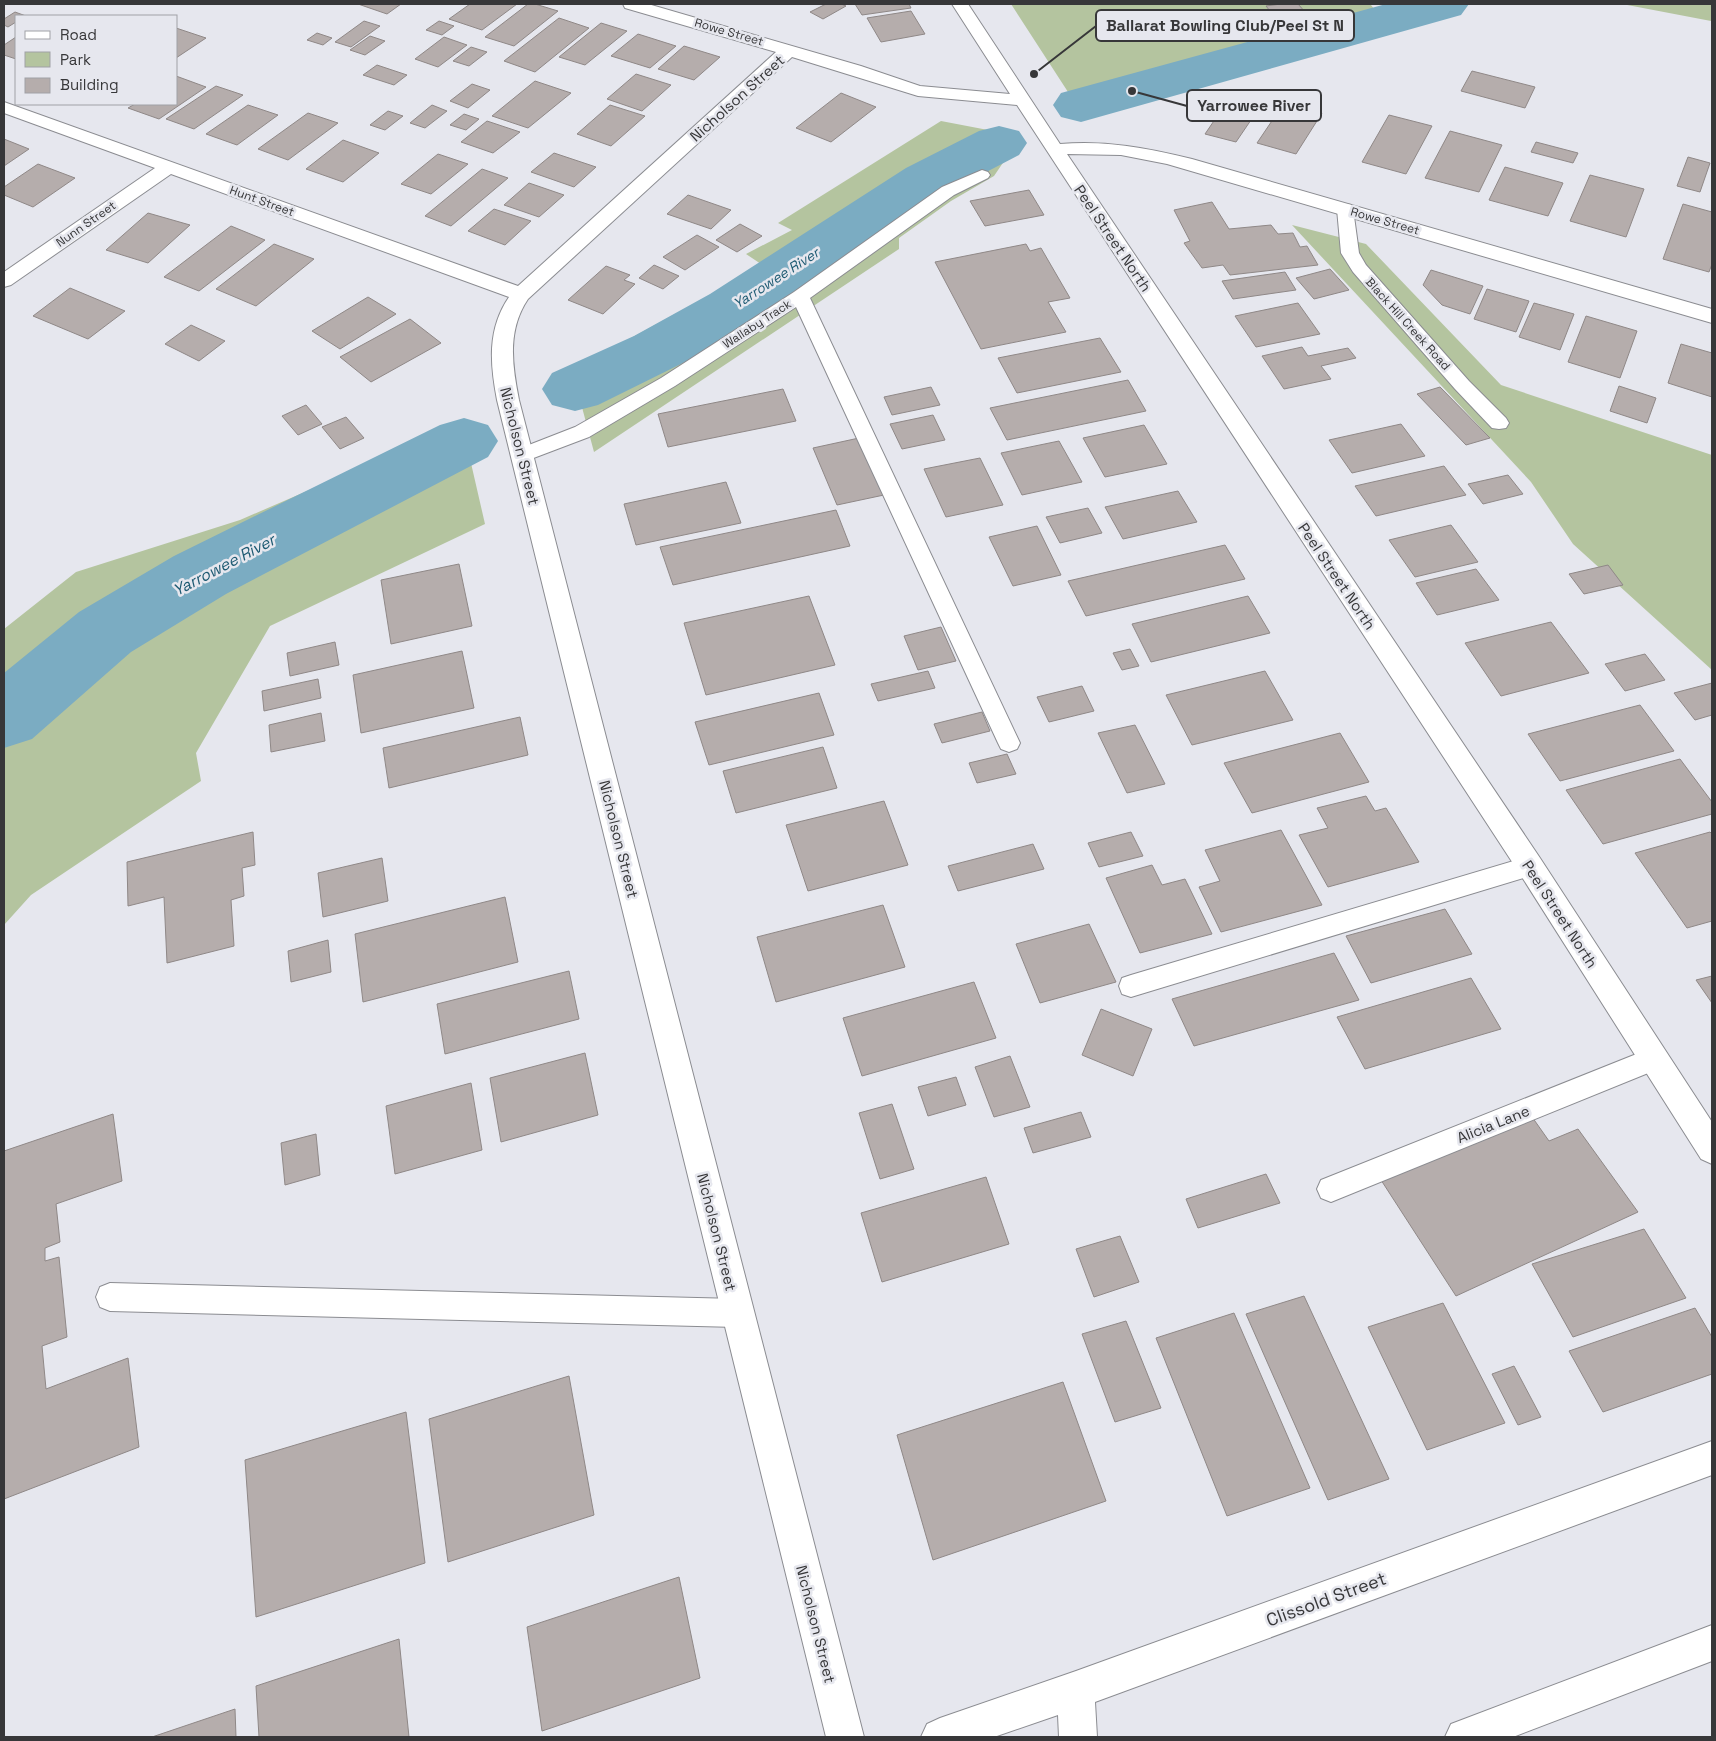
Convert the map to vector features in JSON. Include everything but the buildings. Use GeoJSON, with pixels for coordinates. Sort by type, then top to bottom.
{"type":"FeatureCollection","features":[{"type":"Feature","properties":{"kind":"street","name":"Rowe Street"},"geometry":{"type":"LineString","coordinates":[[631,4],[855,70],[910,89],[927,93],[993,99],[1026,106]]}},
{"type":"Feature","properties":{"kind":"street","name":"Peel Street North"},"geometry":{"type":"LineString","coordinates":[[960,4],[1050,143],[1530,866],[1712,1149]]}},
{"type":"Feature","properties":{"kind":"street","name":"Nicholson Street"},"geometry":{"type":"LineString","coordinates":[[789,50],[521,294],[508,315],[502,342],[503,375],[845,1737]]}},
{"type":"Feature","properties":{"kind":"street","name":"Rowe Street"},"geometry":{"type":"LineString","coordinates":[[855,70],[892,76],[971,80]]}},
{"type":"Feature","properties":{"kind":"street"},"geometry":{"type":"LineString","coordinates":[[990,80],[1010,80]]}},
{"type":"Feature","properties":{"kind":"street","name":"Hunt Street"},"geometry":{"type":"LineString","coordinates":[[4,107],[521,294]]}},
{"type":"Feature","properties":{"kind":"street","name":"Rowe Street"},"geometry":{"type":"LineString","coordinates":[[1050,143],[1126,150],[1184,163],[1712,316]]}},
{"type":"Feature","properties":{"kind":"street","name":"Nunn Street"},"geometry":{"type":"LineString","coordinates":[[4,281],[169,167]]}},
{"type":"Feature","properties":{"kind":"street","name":"Clissold Street"},"geometry":{"type":"LineString","coordinates":[[940,1737],[1076,1690],[1712,1458]]}},
{"type":"Feature","properties":{"kind":"street"},"geometry":{"type":"LineString","coordinates":[[1464,1737],[1712,1643]]}},
{"type":"Feature","properties":{"kind":"street"},"geometry":{"type":"LineString","coordinates":[[1076,1690],[1078,1737]]}},
{"type":"Feature","properties":{"kind":"lane","name":"Wallaby Track"},"geometry":{"type":"LineString","coordinates":[[521,448],[582,432],[668,382],[800,296],[948,191],[982,175]]}},
{"type":"Feature","properties":{"kind":"lane","name":"Black Hill Creek Road"},"geometry":{"type":"LineString","coordinates":[[1345,209],[1350,253],[1359,268],[1462,385],[1499,423]]}},
{"type":"Feature","properties":{"kind":"lane"},"geometry":{"type":"LineString","coordinates":[[800,296],[1009,743]]}},
{"type":"Feature","properties":{"kind":"lane"},"geometry":{"type":"LineString","coordinates":[[1131,986],[1530,866]]}},
{"type":"Feature","properties":{"kind":"lane","name":"Alicia Lane"},"geometry":{"type":"LineString","coordinates":[[1331,1189],[1654,1059]]}},
{"type":"Feature","properties":{"kind":"lane"},"geometry":{"type":"LineString","coordinates":[[110,1296],[737,1313]]}},
{"type":"Feature","properties":{"kind":"green space"},"geometry":{"type":"Polygon","coordinates":[[[1011,4],[1377,4],[1371,5],[1374,9],[1068,92],[1011,4]]]}},
{"type":"Feature","properties":{"kind":"green space"},"geometry":{"type":"Polygon","coordinates":[[[1622,4],[1711,4],[1711,21],[1622,4]]]}},
{"type":"Feature","properties":{"kind":"green space"},"geometry":{"type":"Polygon","coordinates":[[[941,121],[988,130],[1013,148],[994,176],[951,201],[899,238],[899,249],[594,452],[572,370],[764,266],[746,254],[792,230],[778,223],[941,121]]]}},
{"type":"Feature","properties":{"kind":"green space"},"geometry":{"type":"Polygon","coordinates":[[[1292,225],[1366,244],[1501,385],[1712,455],[1712,670],[1573,544],[1531,482],[1292,225]]]}},
{"type":"Feature","properties":{"kind":"green space"},"geometry":{"type":"Polygon","coordinates":[[[462,424],[485,524],[270,626],[196,753],[201,781],[31,895],[4,925],[4,629],[76,572],[240,520],[462,424]]]}},
{"type":"Feature","properties":{"kind":"waterway","name":"Yarrowee River"},"geometry":{"type":"LineString","coordinates":[[1081,105],[1443,4]]}},
{"type":"Feature","properties":{"kind":"waterway","name":"Yarrowee River"},"geometry":{"type":"LineString","coordinates":[[575,389],[657,351],[704,325],[789,273],[927,180],[999,143]]}},
{"type":"Feature","properties":{"kind":"waterway","name":"Yarrowee River"},"geometry":{"type":"LineString","coordinates":[[4,717],[105,632],[200,575],[464,441]]}},
{"type":"Feature","properties":{"kind":"place","name":"Ballarat Bowling Club/Peel St N"},"geometry":{"type":"Point","coordinates":[1034,74]}},
{"type":"Feature","properties":{"kind":"place","name":"Yarrowee River"},"geometry":{"type":"Point","coordinates":[1132,91]}}]}
